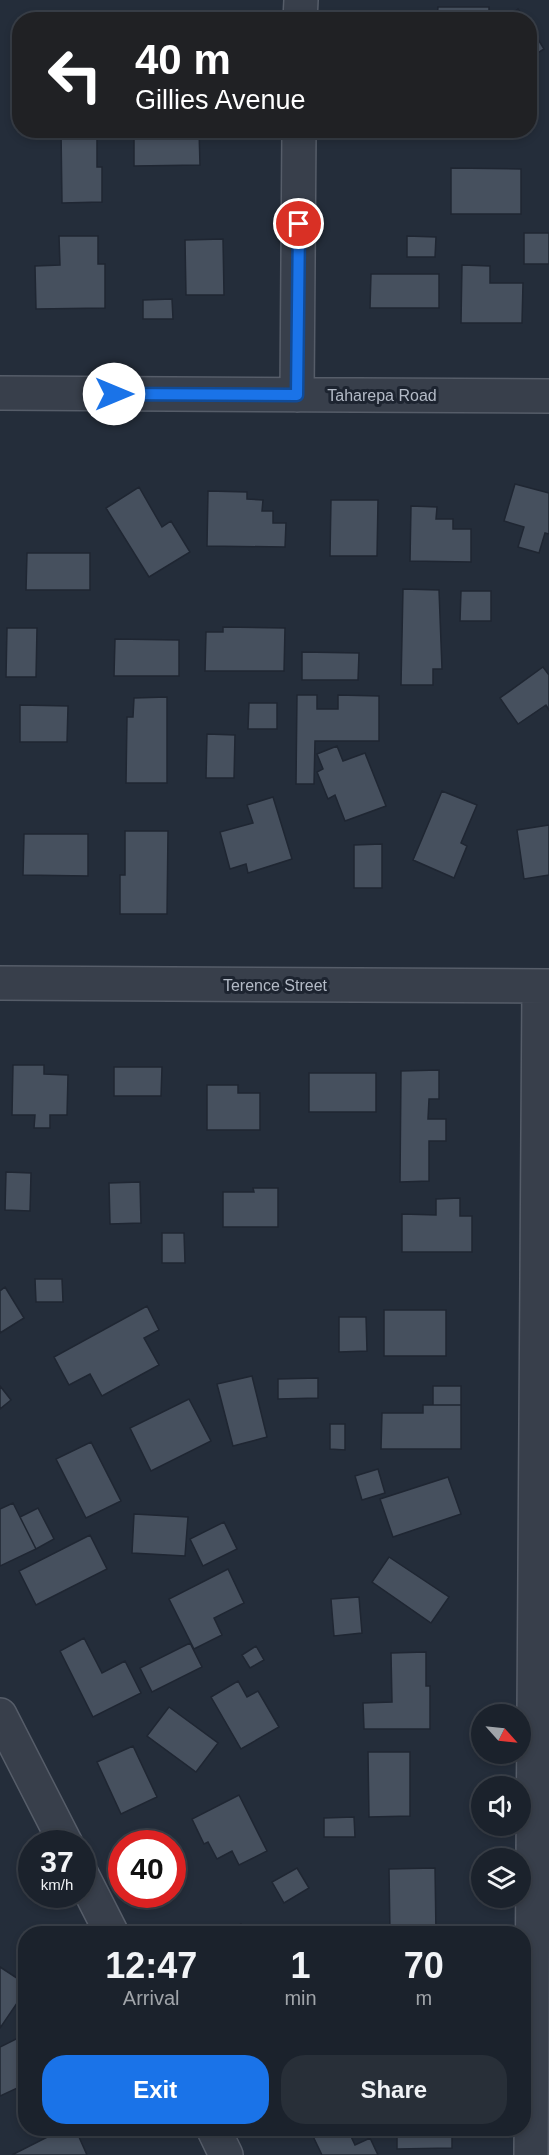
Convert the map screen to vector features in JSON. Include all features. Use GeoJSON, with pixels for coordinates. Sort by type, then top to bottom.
{"type":"FeatureCollection","features":[{"type":"Feature","properties":{"kind":"street"},"geometry":{"type":"LineString","coordinates":[[297,395],[299,138]]}},
{"type":"Feature","properties":{"kind":"street","name":"Taharepa Road"},"geometry":{"type":"LineString","coordinates":[[0,393],[549,396]]}},
{"type":"Feature","properties":{"kind":"street","name":"Terence Street"},"geometry":{"type":"LineString","coordinates":[[0,983],[544,987]]}},
{"type":"Feature","properties":{"kind":"street"},"geometry":{"type":"LineString","coordinates":[[531,2155],[544,987]]}},
{"type":"Feature","properties":{"kind":"street"},"geometry":{"type":"LineString","coordinates":[[0,1715],[59,1830]]}},
{"type":"Feature","properties":{"kind":"street"},"geometry":{"type":"LineString","coordinates":[[96,1903],[108,1926]]}},
{"type":"Feature","properties":{"kind":"street"},"geometry":{"type":"LineString","coordinates":[[217,2136],[226,2155]]}},
{"type":"Feature","properties":{"kind":"building"},"geometry":{"type":"Polygon","coordinates":[[[438,7],[489,7],[489,12],[438,12],[438,7]]]}},
{"type":"Feature","properties":{"kind":"building"},"geometry":{"type":"Polygon","coordinates":[[[537,38],[544,49],[537,54],[537,38]]]}},
{"type":"Feature","properties":{"kind":"building"},"geometry":{"type":"Polygon","coordinates":[[[61,138],[97,138],[97,167],[102,167],[102,202],[62,203],[61,138]]]}},
{"type":"Feature","properties":{"kind":"building"},"geometry":{"type":"Polygon","coordinates":[[[134,138],[199,138],[200,165],[134,166],[134,138]]]}},
{"type":"Feature","properties":{"kind":"building"},"geometry":{"type":"Polygon","coordinates":[[[451,168],[521,169],[521,214],[451,214],[451,168]]]}},
{"type":"Feature","properties":{"kind":"building"},"geometry":{"type":"Polygon","coordinates":[[[524,233],[549,233],[549,264],[524,264],[524,233]]]}},
{"type":"Feature","properties":{"kind":"building"},"geometry":{"type":"Polygon","coordinates":[[[59,236],[98,236],[98,264],[105,264],[105,308],[36,309],[35,266],[60,265],[59,236]]]}},
{"type":"Feature","properties":{"kind":"building"},"geometry":{"type":"Polygon","coordinates":[[[407,236],[436,237],[435,257],[407,257],[407,236]]]}},
{"type":"Feature","properties":{"kind":"building"},"geometry":{"type":"Polygon","coordinates":[[[223,239],[224,295],[186,295],[185,240],[223,239]]]}},
{"type":"Feature","properties":{"kind":"building"},"geometry":{"type":"Polygon","coordinates":[[[462,265],[490,266],[490,283],[523,283],[522,323],[461,323],[462,265]]]}},
{"type":"Feature","properties":{"kind":"building"},"geometry":{"type":"Polygon","coordinates":[[[371,274],[439,274],[439,308],[370,308],[371,274]]]}},
{"type":"Feature","properties":{"kind":"building"},"geometry":{"type":"Polygon","coordinates":[[[172,299],[173,319],[143,319],[143,300],[172,299]]]}},
{"type":"Feature","properties":{"kind":"building"},"geometry":{"type":"Polygon","coordinates":[[[515,484],[549,493],[549,534],[545,533],[539,553],[518,547],[524,527],[504,521],[515,484]]]}},
{"type":"Feature","properties":{"kind":"building"},"geometry":{"type":"Polygon","coordinates":[[[139,487],[162,527],[171,521],[190,552],[149,577],[106,508],[139,487]]]}},
{"type":"Feature","properties":{"kind":"building"},"geometry":{"type":"Polygon","coordinates":[[[208,491],[247,492],[247,499],[263,500],[262,511],[273,511],[273,523],[286,523],[285,547],[207,546],[208,491]]]}},
{"type":"Feature","properties":{"kind":"building"},"geometry":{"type":"Polygon","coordinates":[[[331,500],[378,500],[377,556],[330,556],[331,500]]]}},
{"type":"Feature","properties":{"kind":"building"},"geometry":{"type":"Polygon","coordinates":[[[411,506],[437,507],[436,519],[453,519],[453,529],[471,529],[471,562],[410,561],[411,506]]]}},
{"type":"Feature","properties":{"kind":"building"},"geometry":{"type":"Polygon","coordinates":[[[27,553],[90,553],[90,590],[26,590],[27,553]]]}},
{"type":"Feature","properties":{"kind":"building"},"geometry":{"type":"Polygon","coordinates":[[[403,589],[439,590],[442,669],[433,669],[433,685],[401,685],[403,589]]]}},
{"type":"Feature","properties":{"kind":"building"},"geometry":{"type":"Polygon","coordinates":[[[461,591],[491,591],[491,621],[460,621],[461,591]]]}},
{"type":"Feature","properties":{"kind":"building"},"geometry":{"type":"Polygon","coordinates":[[[223,627],[285,628],[284,671],[205,671],[206,632],[223,632],[223,627]]]}},
{"type":"Feature","properties":{"kind":"building"},"geometry":{"type":"Polygon","coordinates":[[[7,628],[37,628],[36,677],[6,677],[7,628]]]}},
{"type":"Feature","properties":{"kind":"building"},"geometry":{"type":"Polygon","coordinates":[[[115,639],[179,640],[179,676],[114,676],[115,639]]]}},
{"type":"Feature","properties":{"kind":"building"},"geometry":{"type":"Polygon","coordinates":[[[302,652],[359,653],[358,680],[302,680],[302,652]]]}},
{"type":"Feature","properties":{"kind":"building"},"geometry":{"type":"Polygon","coordinates":[[[543,667],[549,675],[549,710],[546,705],[518,724],[500,698],[543,667]]]}},
{"type":"Feature","properties":{"kind":"building"},"geometry":{"type":"Polygon","coordinates":[[[297,695],[317,695],[317,709],[338,709],[338,695],[379,696],[379,741],[315,741],[314,784],[296,784],[297,695]]]}},
{"type":"Feature","properties":{"kind":"building"},"geometry":{"type":"Polygon","coordinates":[[[167,697],[167,783],[126,783],[127,717],[133,717],[134,698],[167,697]]]}},
{"type":"Feature","properties":{"kind":"building"},"geometry":{"type":"Polygon","coordinates":[[[249,703],[277,703],[277,729],[248,729],[249,703]]]}},
{"type":"Feature","properties":{"kind":"building"},"geometry":{"type":"Polygon","coordinates":[[[20,705],[68,706],[67,742],[20,742],[20,705]]]}},
{"type":"Feature","properties":{"kind":"building"},"geometry":{"type":"Polygon","coordinates":[[[207,734],[235,735],[234,778],[206,778],[207,734]]]}},
{"type":"Feature","properties":{"kind":"building"},"geometry":{"type":"Polygon","coordinates":[[[337,746],[343,761],[365,753],[386,806],[345,821],[335,795],[328,799],[317,772],[323,769],[317,754],[337,746]]]}},
{"type":"Feature","properties":{"kind":"building"},"geometry":{"type":"Polygon","coordinates":[[[442,791],[477,805],[461,843],[467,846],[454,878],[413,860],[442,791]]]}},
{"type":"Feature","properties":{"kind":"building"},"geometry":{"type":"Polygon","coordinates":[[[273,797],[292,859],[248,873],[246,864],[230,869],[220,832],[253,823],[247,805],[273,797]]]}},
{"type":"Feature","properties":{"kind":"building"},"geometry":{"type":"Polygon","coordinates":[[[549,825],[549,875],[524,879],[517,830],[549,825]]]}},
{"type":"Feature","properties":{"kind":"building"},"geometry":{"type":"Polygon","coordinates":[[[125,831],[168,831],[167,914],[120,914],[120,875],[125,875],[125,831]]]}},
{"type":"Feature","properties":{"kind":"building"},"geometry":{"type":"Polygon","coordinates":[[[24,834],[88,834],[88,876],[23,875],[24,834]]]}},
{"type":"Feature","properties":{"kind":"building"},"geometry":{"type":"Polygon","coordinates":[[[382,844],[382,888],[354,888],[354,845],[382,844]]]}},
{"type":"Feature","properties":{"kind":"building"},"geometry":{"type":"Polygon","coordinates":[[[13,1065],[44,1065],[44,1074],[68,1075],[67,1115],[50,1115],[50,1128],[34,1128],[35,1115],[12,1115],[13,1065]]]}},
{"type":"Feature","properties":{"kind":"building"},"geometry":{"type":"Polygon","coordinates":[[[114,1067],[162,1067],[161,1096],[114,1096],[114,1067]]]}},
{"type":"Feature","properties":{"kind":"building"},"geometry":{"type":"Polygon","coordinates":[[[439,1070],[439,1099],[429,1099],[428,1119],[446,1119],[446,1141],[429,1141],[429,1181],[400,1182],[401,1071],[439,1070]]]}},
{"type":"Feature","properties":{"kind":"building"},"geometry":{"type":"Polygon","coordinates":[[[309,1073],[376,1073],[376,1112],[309,1112],[309,1073]]]}},
{"type":"Feature","properties":{"kind":"building"},"geometry":{"type":"Polygon","coordinates":[[[207,1085],[238,1085],[238,1093],[260,1093],[260,1130],[207,1130],[207,1085]]]}},
{"type":"Feature","properties":{"kind":"building"},"geometry":{"type":"Polygon","coordinates":[[[6,1172],[31,1173],[30,1211],[5,1210],[6,1172]]]}},
{"type":"Feature","properties":{"kind":"building"},"geometry":{"type":"Polygon","coordinates":[[[140,1182],[141,1223],[110,1224],[109,1183],[140,1182]]]}},
{"type":"Feature","properties":{"kind":"building"},"geometry":{"type":"Polygon","coordinates":[[[253,1188],[278,1188],[278,1227],[223,1227],[223,1192],[254,1192],[253,1188]]]}},
{"type":"Feature","properties":{"kind":"building"},"geometry":{"type":"Polygon","coordinates":[[[460,1198],[460,1216],[472,1216],[472,1252],[402,1252],[402,1214],[436,1215],[436,1199],[460,1198]]]}},
{"type":"Feature","properties":{"kind":"building"},"geometry":{"type":"Polygon","coordinates":[[[162,1233],[184,1233],[185,1263],[162,1263],[162,1233]]]}},
{"type":"Feature","properties":{"kind":"building"},"geometry":{"type":"Polygon","coordinates":[[[35,1279],[62,1279],[63,1302],[36,1302],[35,1279]]]}},
{"type":"Feature","properties":{"kind":"building"},"geometry":{"type":"Polygon","coordinates":[[[5,1287],[24,1318],[0,1333],[0,1291],[5,1287]]]}},
{"type":"Feature","properties":{"kind":"building"},"geometry":{"type":"Polygon","coordinates":[[[147,1306],[159,1330],[144,1338],[159,1365],[102,1396],[90,1374],[69,1385],[54,1357],[147,1306]]]}},
{"type":"Feature","properties":{"kind":"building"},"geometry":{"type":"Polygon","coordinates":[[[384,1310],[446,1310],[446,1356],[384,1356],[384,1310]]]}},
{"type":"Feature","properties":{"kind":"building"},"geometry":{"type":"Polygon","coordinates":[[[339,1317],[366,1317],[367,1351],[339,1352],[339,1317]]]}},
{"type":"Feature","properties":{"kind":"building"},"geometry":{"type":"Polygon","coordinates":[[[252,1376],[267,1437],[233,1446],[217,1384],[252,1376]]]}},
{"type":"Feature","properties":{"kind":"building"},"geometry":{"type":"Polygon","coordinates":[[[318,1378],[318,1398],[278,1399],[278,1379],[318,1378]]]}},
{"type":"Feature","properties":{"kind":"building"},"geometry":{"type":"Polygon","coordinates":[[[0,1386],[11,1400],[0,1409],[0,1386]]]}},
{"type":"Feature","properties":{"kind":"building"},"geometry":{"type":"Polygon","coordinates":[[[433,1386],[461,1386],[461,1405],[433,1405],[433,1386]]]}},
{"type":"Feature","properties":{"kind":"building"},"geometry":{"type":"Polygon","coordinates":[[[189,1399],[211,1441],[151,1471],[130,1428],[189,1399]]]}},
{"type":"Feature","properties":{"kind":"building"},"geometry":{"type":"Polygon","coordinates":[[[423,1405],[461,1405],[461,1449],[381,1449],[382,1413],[423,1413],[423,1405]]]}},
{"type":"Feature","properties":{"kind":"building"},"geometry":{"type":"Polygon","coordinates":[[[330,1424],[345,1424],[345,1450],[330,1449],[330,1424]]]}},
{"type":"Feature","properties":{"kind":"building"},"geometry":{"type":"Polygon","coordinates":[[[91,1442],[121,1501],[86,1518],[56,1459],[91,1442]]]}},
{"type":"Feature","properties":{"kind":"building"},"geometry":{"type":"Polygon","coordinates":[[[378,1469],[385,1493],[362,1500],[355,1476],[378,1469]]]}},
{"type":"Feature","properties":{"kind":"building"},"geometry":{"type":"Polygon","coordinates":[[[448,1477],[461,1514],[393,1537],[380,1499],[448,1477]]]}},
{"type":"Feature","properties":{"kind":"building"},"geometry":{"type":"Polygon","coordinates":[[[13,1503],[36,1549],[0,1566],[0,1509],[13,1503]]]}},
{"type":"Feature","properties":{"kind":"building"},"geometry":{"type":"Polygon","coordinates":[[[38,1508],[54,1539],[36,1549],[20,1517],[38,1508]]]}},
{"type":"Feature","properties":{"kind":"building"},"geometry":{"type":"Polygon","coordinates":[[[134,1514],[188,1517],[185,1556],[132,1553],[134,1514]]]}},
{"type":"Feature","properties":{"kind":"building"},"geometry":{"type":"Polygon","coordinates":[[[224,1522],[237,1549],[203,1566],[190,1539],[224,1522]]]}},
{"type":"Feature","properties":{"kind":"building"},"geometry":{"type":"Polygon","coordinates":[[[90,1535],[107,1569],[36,1605],[19,1571],[90,1535]]]}},
{"type":"Feature","properties":{"kind":"building"},"geometry":{"type":"Polygon","coordinates":[[[389,1557],[449,1597],[431,1623],[372,1582],[389,1557]]]}},
{"type":"Feature","properties":{"kind":"building"},"geometry":{"type":"Polygon","coordinates":[[[228,1569],[244,1603],[214,1618],[222,1635],[194,1649],[169,1599],[228,1569]]]}},
{"type":"Feature","properties":{"kind":"building"},"geometry":{"type":"Polygon","coordinates":[[[359,1597],[362,1633],[334,1636],[331,1599],[359,1597]]]}},
{"type":"Feature","properties":{"kind":"building"},"geometry":{"type":"Polygon","coordinates":[[[84,1638],[102,1673],[125,1661],[141,1693],[93,1717],[60,1651],[84,1638]]]}},
{"type":"Feature","properties":{"kind":"building"},"geometry":{"type":"Polygon","coordinates":[[[190,1643],[202,1667],[152,1692],[140,1668],[190,1643]]]}},
{"type":"Feature","properties":{"kind":"building"},"geometry":{"type":"Polygon","coordinates":[[[256,1646],[264,1660],[250,1668],[242,1655],[256,1646]]]}},
{"type":"Feature","properties":{"kind":"building"},"geometry":{"type":"Polygon","coordinates":[[[426,1652],[426,1686],[430,1686],[430,1729],[364,1729],[363,1703],[392,1702],[391,1653],[426,1652]]]}},
{"type":"Feature","properties":{"kind":"building"},"geometry":{"type":"Polygon","coordinates":[[[238,1681],[247,1697],[258,1691],[279,1727],[241,1749],[211,1697],[238,1681]]]}},
{"type":"Feature","properties":{"kind":"building"},"geometry":{"type":"Polygon","coordinates":[[[169,1707],[218,1743],[196,1772],[147,1736],[169,1707]]]}},
{"type":"Feature","properties":{"kind":"building"},"geometry":{"type":"Polygon","coordinates":[[[133,1746],[157,1797],[121,1814],[97,1762],[133,1746]]]}},
{"type":"Feature","properties":{"kind":"building"},"geometry":{"type":"Polygon","coordinates":[[[368,1752],[410,1752],[410,1816],[369,1817],[368,1752]]]}},
{"type":"Feature","properties":{"kind":"building"},"geometry":{"type":"Polygon","coordinates":[[[239,1795],[267,1851],[239,1865],[232,1851],[217,1859],[208,1842],[204,1844],[192,1819],[239,1795]]]}},
{"type":"Feature","properties":{"kind":"building"},"geometry":{"type":"Polygon","coordinates":[[[354,1817],[355,1837],[324,1837],[324,1818],[354,1817]]]}},
{"type":"Feature","properties":{"kind":"building"},"geometry":{"type":"Polygon","coordinates":[[[297,1868],[309,1888],[284,1903],[272,1882],[297,1868]]]}},
{"type":"Feature","properties":{"kind":"building"},"geometry":{"type":"Polygon","coordinates":[[[435,1868],[436,1926],[390,1926],[389,1869],[435,1868]]]}},
{"type":"Feature","properties":{"kind":"building"},"geometry":{"type":"Polygon","coordinates":[[[0,1967],[18,1979],[18,2002],[0,2028],[0,1967]]]}},
{"type":"Feature","properties":{"kind":"building"},"geometry":{"type":"Polygon","coordinates":[[[18,2038],[18,2088],[0,2096],[0,2047],[18,2038]]]}},
{"type":"Feature","properties":{"kind":"building"},"geometry":{"type":"Polygon","coordinates":[[[49,2136],[79,2136],[87,2155],[12,2155],[49,2136]]]}},
{"type":"Feature","properties":{"kind":"building"},"geometry":{"type":"Polygon","coordinates":[[[313,2136],[351,2136],[355,2145],[370,2138],[378,2155],[322,2155],[313,2136]]]}},
{"type":"Feature","properties":{"kind":"building"},"geometry":{"type":"Polygon","coordinates":[[[397,2136],[452,2136],[452,2148],[397,2149],[397,2136]]]}},
{"type":"Feature","properties":{"kind":"route"},"geometry":{"type":"LineString","coordinates":[[114,394],[297,395],[299,224]]}}]}
